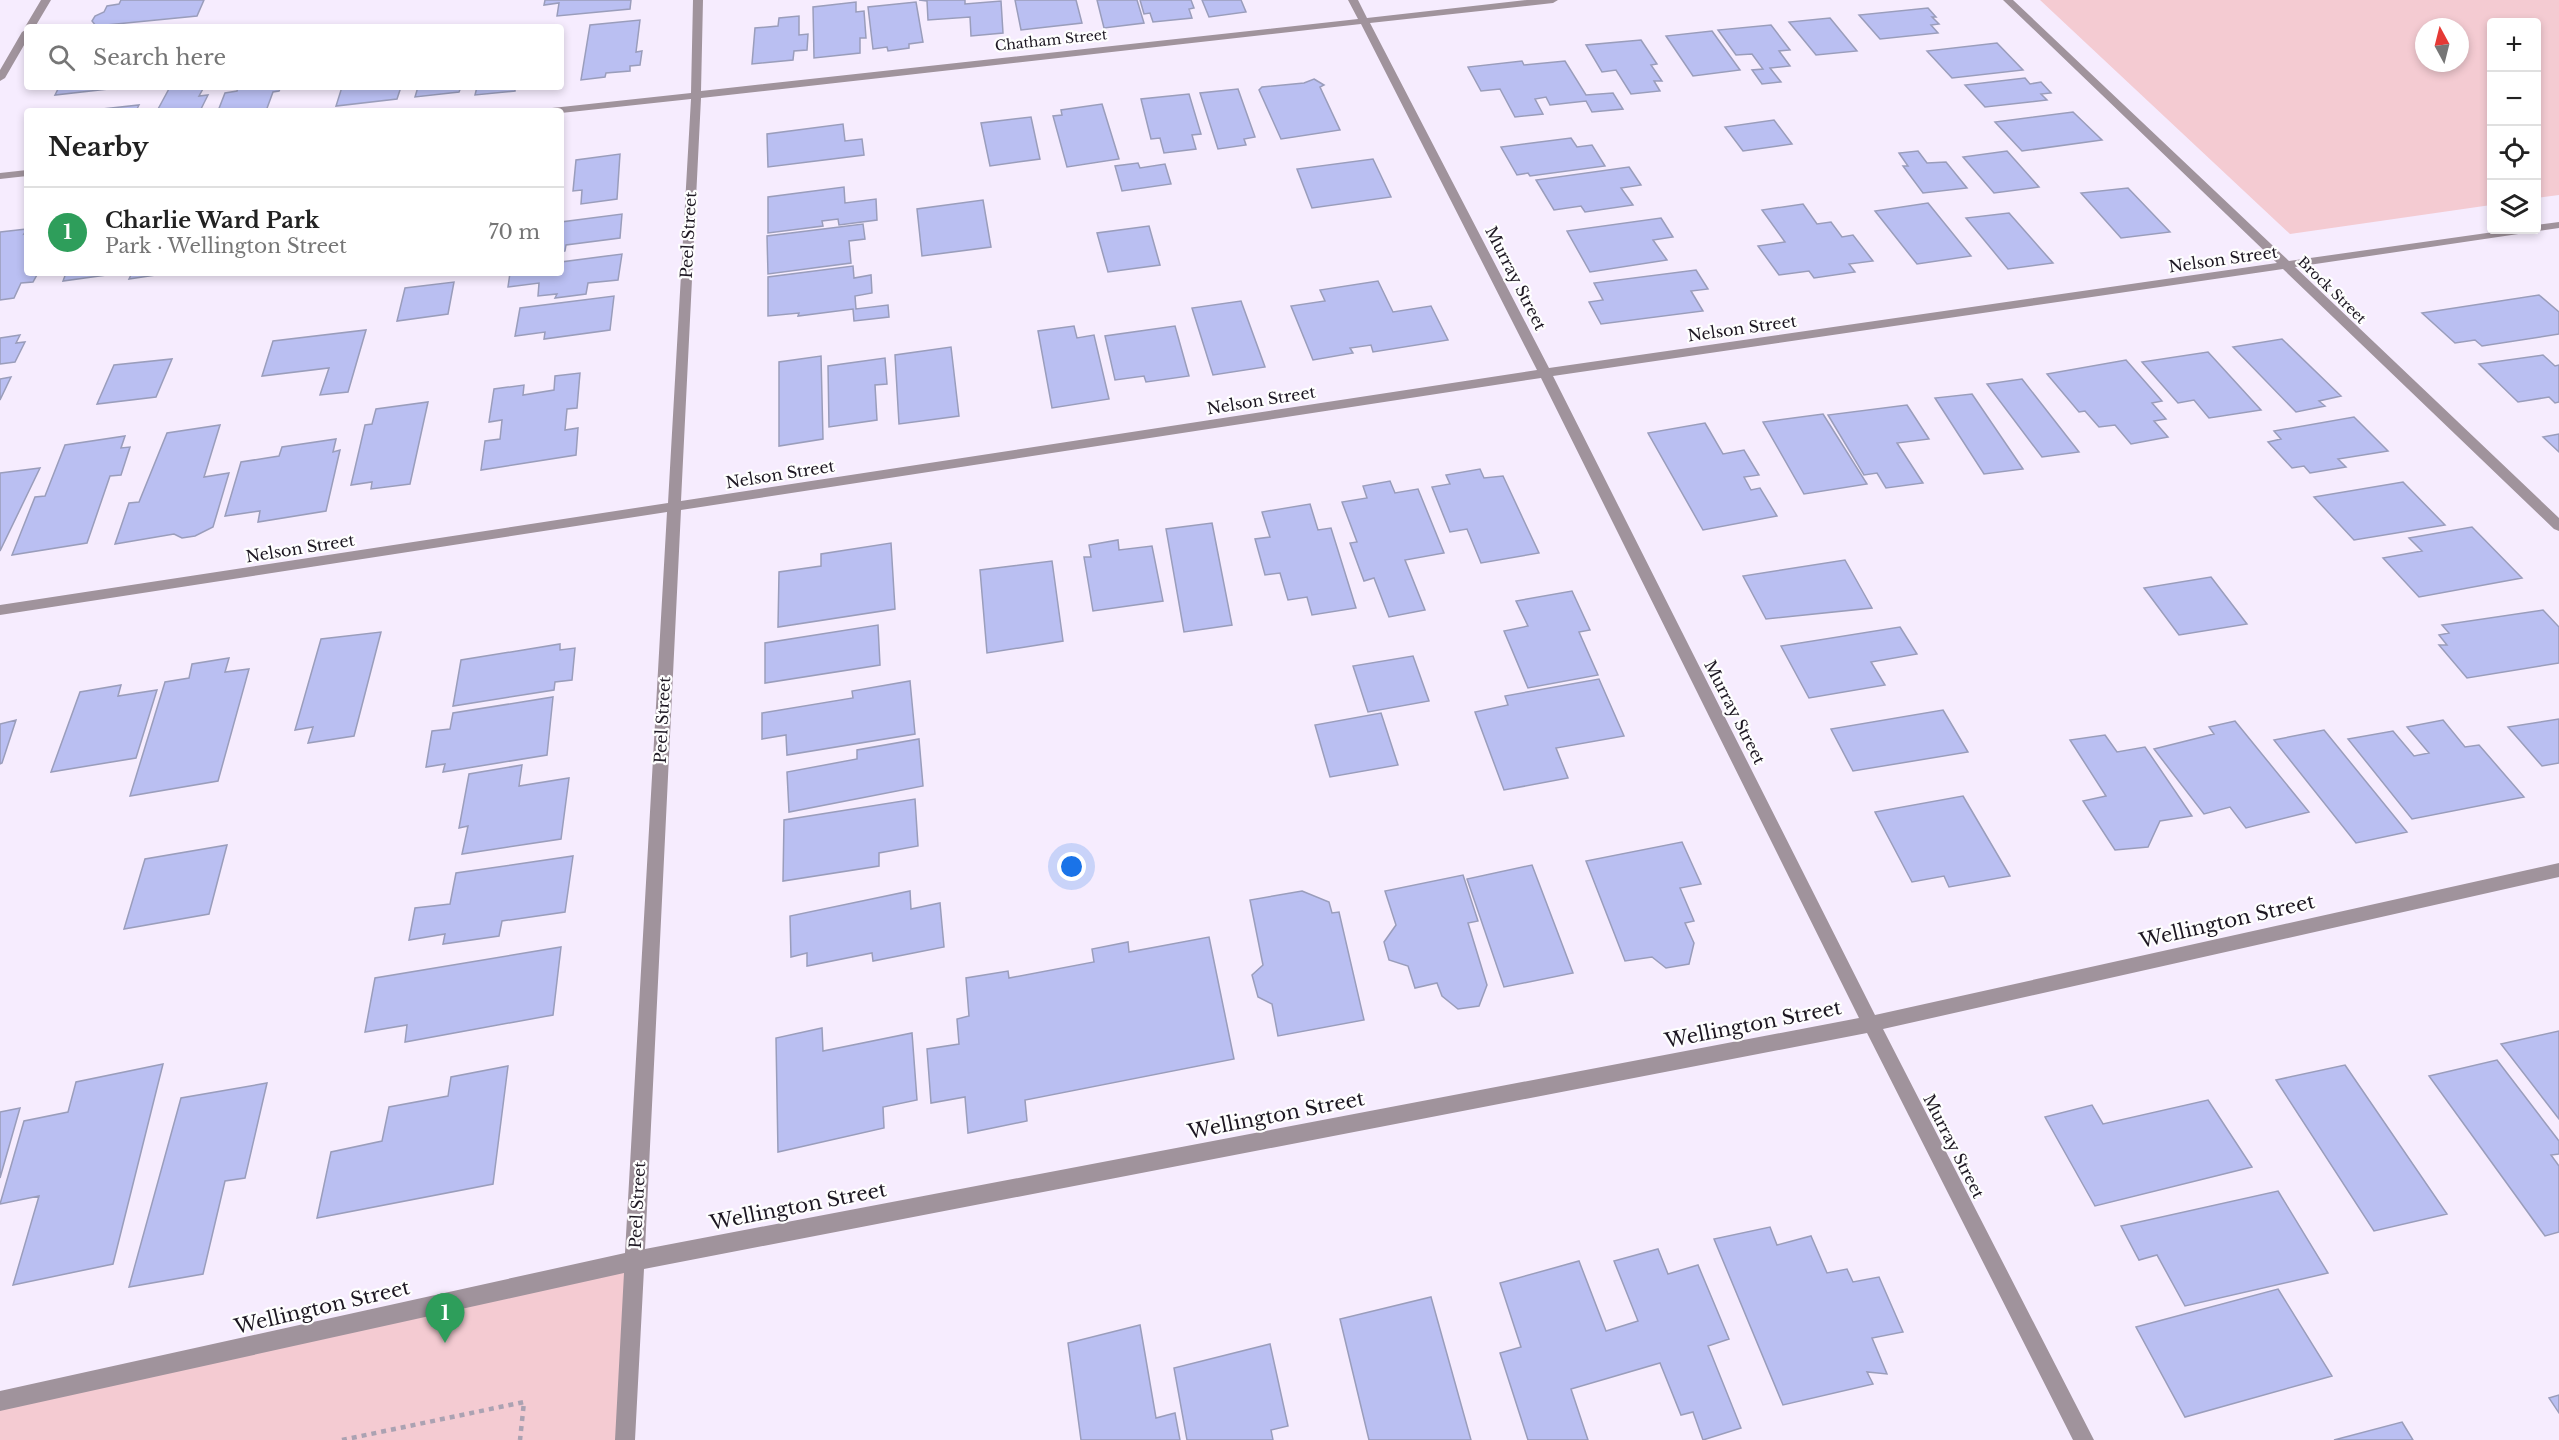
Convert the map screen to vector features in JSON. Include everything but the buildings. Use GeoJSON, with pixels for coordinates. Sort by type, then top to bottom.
{"type":"FeatureCollection","features":[{"type":"Feature","properties":{"kind":"street"},"geometry":{"type":"LineString","coordinates":[[32,24],[46,0]]}},
{"type":"Feature","properties":{"kind":"street","name":"Peel Street"},"geometry":{"type":"LineString","coordinates":[[625,1440],[696,94],[698,0]]}},
{"type":"Feature","properties":{"kind":"street","name":"Murray Street"},"geometry":{"type":"LineString","coordinates":[[1353,0],[1545,373],[1871,1024],[2084,1440]]}},
{"type":"Feature","properties":{"kind":"street","name":"Chatham Street"},"geometry":{"type":"LineString","coordinates":[[564,110],[1553,0]]}},
{"type":"Feature","properties":{"kind":"street","name":"Brock Street"},"geometry":{"type":"LineString","coordinates":[[2008,0],[2559,526]]}},
{"type":"Feature","properties":{"kind":"street"},"geometry":{"type":"LineString","coordinates":[[0,78],[24,37]]}},
{"type":"Feature","properties":{"kind":"street"},"geometry":{"type":"LineString","coordinates":[[0,176],[24,173]]}},
{"type":"Feature","properties":{"kind":"street"},"geometry":{"type":"LineString","coordinates":[[2541,227],[2559,225]]}},
{"type":"Feature","properties":{"kind":"street","name":"Nelson Street"},"geometry":{"type":"LineString","coordinates":[[0,610],[1545,373],[2502,234]]}},
{"type":"Feature","properties":{"kind":"street","name":"Wellington Street"},"geometry":{"type":"LineString","coordinates":[[0,1401],[634,1261],[1871,1024],[2559,870]]}},
{"type":"Feature","properties":{"kind":"path"},"geometry":{"type":"LineString","coordinates":[[342,1440],[524,1402],[520,1440]]}},
{"type":"Feature","properties":{"kind":"shaded area"},"geometry":{"type":"Polygon","coordinates":[[[2040,0],[2559,0],[2559,195],[2541,197],[2541,18],[2487,18],[2487,206],[2290,234],[2040,0]]]}},
{"type":"Feature","properties":{"kind":"shaded area"},"geometry":{"type":"Polygon","coordinates":[[[634,1261],[625,1440],[0,1440],[0,1401],[634,1261]]]}},
{"type":"Feature","properties":{"kind":"place","name":"Charlie Ward Park"},"geometry":{"type":"Point","coordinates":[445,1343]}}]}
